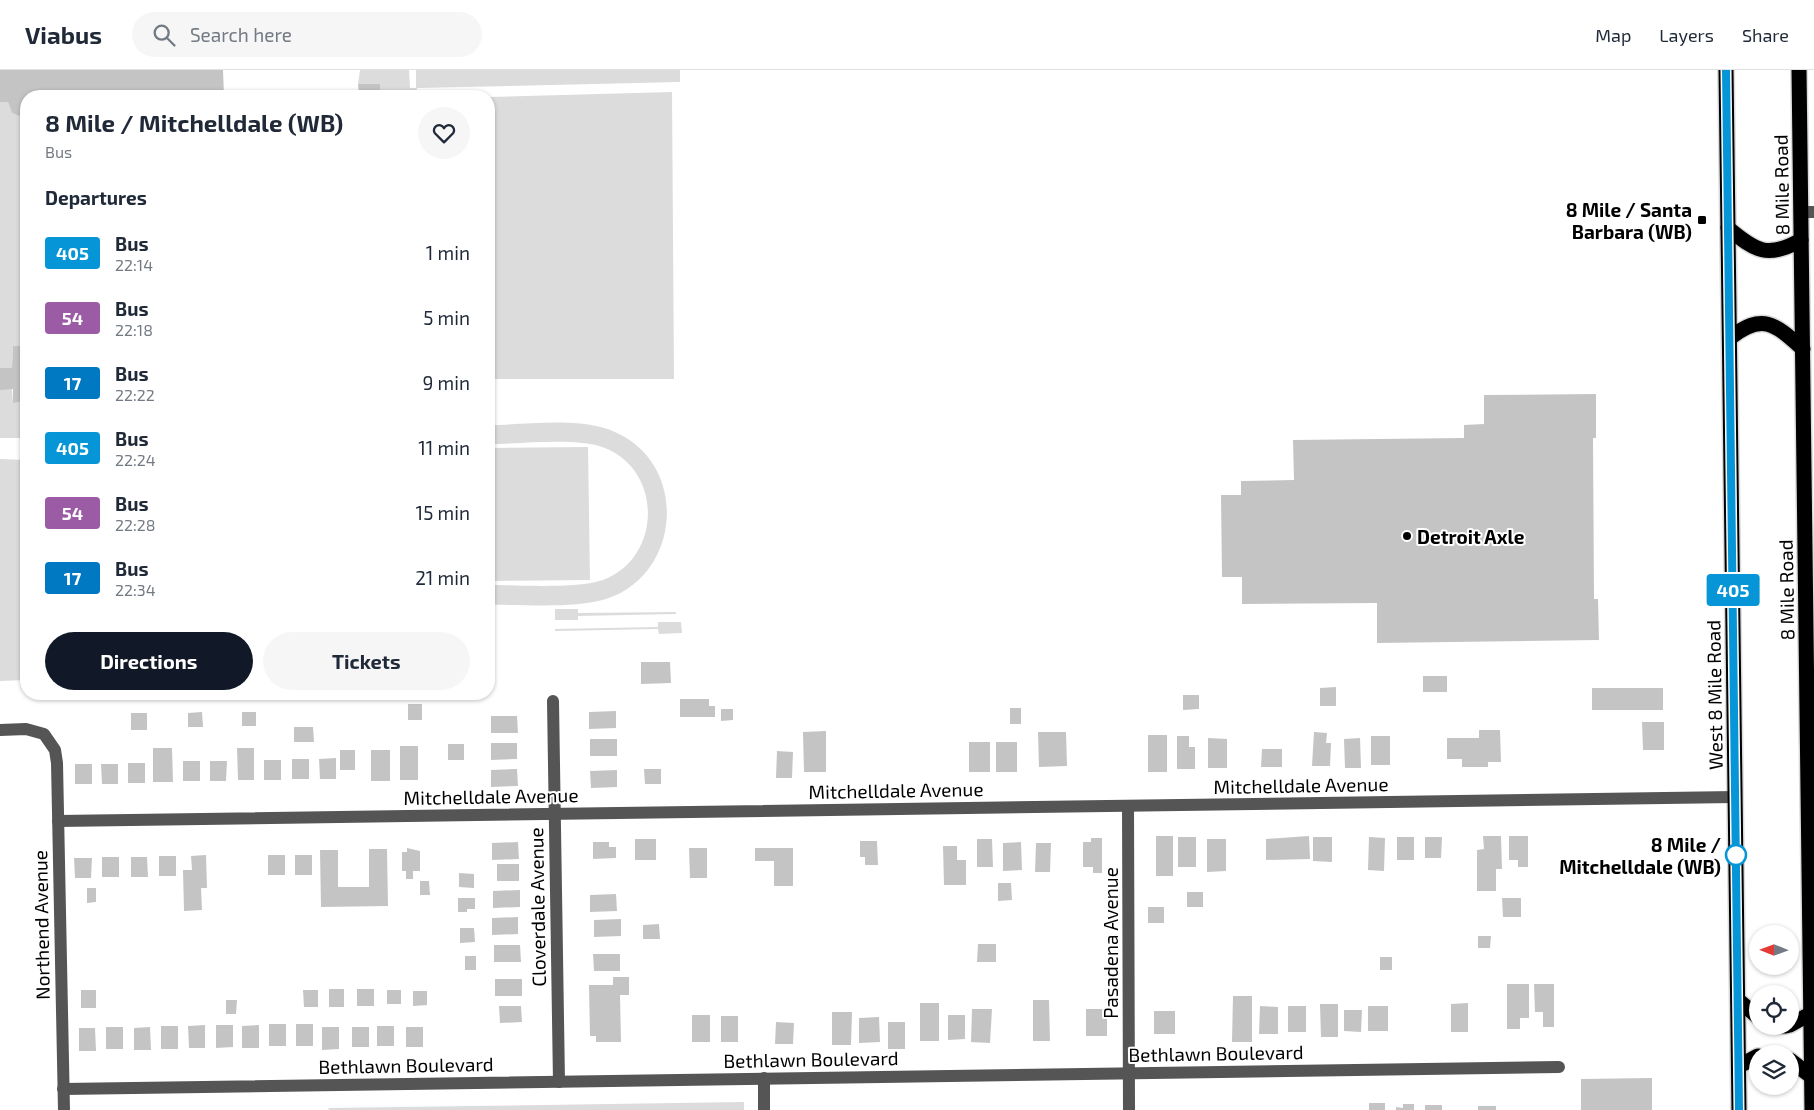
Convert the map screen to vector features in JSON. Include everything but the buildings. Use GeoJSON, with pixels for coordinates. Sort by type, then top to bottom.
{"type":"FeatureCollection","features":[{"type":"Feature","properties":{"kind":"highway","name":"West 8 Mile Road"},"geometry":{"type":"LineString","coordinates":[[1726,70],[1739,1110]]}},
{"type":"Feature","properties":{"kind":"highway","name":"8 Mile Road"},"geometry":{"type":"LineString","coordinates":[[1799,70],[1808,212],[1801,240],[1809,509],[1812,996],[1810,1014],[1812,1110]]}},
{"type":"Feature","properties":{"kind":"highway"},"geometry":{"type":"LineString","coordinates":[[1728,228],[1746,244],[1767,252],[1789,248],[1801,240]]}},
{"type":"Feature","properties":{"kind":"highway"},"geometry":{"type":"LineString","coordinates":[[1730,338],[1745,326],[1754,323],[1764,324],[1773,326],[1784,333],[1803,349]]}},
{"type":"Feature","properties":{"kind":"highway"},"geometry":{"type":"LineString","coordinates":[[1738,1000],[1749,1009]]}},
{"type":"Feature","properties":{"kind":"highway"},"geometry":{"type":"LineString","coordinates":[[1799,1020],[1810,1014]]}},
{"type":"Feature","properties":{"kind":"highway"},"geometry":{"type":"LineString","coordinates":[[1738,1066],[1749,1060]]}},
{"type":"Feature","properties":{"kind":"highway"},"geometry":{"type":"LineString","coordinates":[[1799,1067],[1812,1077]]}},
{"type":"Feature","properties":{"kind":"street","name":"Cloverdale Avenue"},"geometry":{"type":"LineString","coordinates":[[553,701],[559,1082]]}},
{"type":"Feature","properties":{"kind":"street","name":"Northend Avenue"},"geometry":{"type":"LineString","coordinates":[[0,730],[35,730],[44,734],[50,740],[58,763],[64,1110]]}},
{"type":"Feature","properties":{"kind":"street","name":"Mitchelldale Avenue"},"geometry":{"type":"LineString","coordinates":[[58,821],[1735,796]]}},
{"type":"Feature","properties":{"kind":"street","name":"Pasadena Avenue"},"geometry":{"type":"LineString","coordinates":[[1128,806],[1129,1110]]}},
{"type":"Feature","properties":{"kind":"street","name":"Bethlawn Boulevard"},"geometry":{"type":"LineString","coordinates":[[64,1089],[1559,1068]]}},
{"type":"Feature","properties":{"kind":"street"},"geometry":{"type":"LineString","coordinates":[[764,1078],[764,1110]]}},
{"type":"Feature","properties":{"kind":"shaded area"},"geometry":{"type":"Polygon","coordinates":[[[360,70],[409,70],[410,88],[416,88],[416,70],[680,70],[680,82],[417,88],[417,90],[380,90],[380,84],[358,84],[360,70]]]}},
{"type":"Feature","properties":{"kind":"shaded area"},"geometry":{"type":"Polygon","coordinates":[[[672,92],[674,379],[495,379],[495,97],[672,92]]]}},
{"type":"Feature","properties":{"kind":"shaded area"},"geometry":{"type":"Polygon","coordinates":[[[0,102],[8,102],[12,113],[20,116],[20,345],[13,346],[12,368],[0,368],[0,102]]]}},
{"type":"Feature","properties":{"kind":"shaded area"},"geometry":{"type":"Polygon","coordinates":[[[0,389],[12,389],[13,403],[20,403],[20,438],[0,438],[0,389]]]}},
{"type":"Feature","properties":{"kind":"shaded area"},"geometry":{"type":"Polygon","coordinates":[[[571,423],[588,425],[617,433],[640,449],[656,469],[665,494],[667,519],[661,545],[649,568],[631,586],[606,599],[579,604],[495,605],[495,585],[578,585],[603,580],[623,568],[637,552],[645,533],[648,512],[644,491],[635,472],[620,456],[599,446],[574,442],[495,444],[495,425],[571,423]]]}},
{"type":"Feature","properties":{"kind":"shaded area"},"geometry":{"type":"Polygon","coordinates":[[[588,447],[590,580],[495,581],[495,448],[588,447]]]}},
{"type":"Feature","properties":{"kind":"shaded area"},"geometry":{"type":"Polygon","coordinates":[[[0,459],[20,460],[20,680],[0,681],[0,459]]]}},
{"type":"Feature","properties":{"kind":"shaded area"},"geometry":{"type":"Polygon","coordinates":[[[555,609],[578,609],[578,613],[676,612],[676,614],[578,616],[578,620],[555,620],[555,609]]]}},
{"type":"Feature","properties":{"kind":"shaded area"},"geometry":{"type":"Polygon","coordinates":[[[658,622],[681,622],[682,633],[659,634],[658,629],[555,631],[555,629],[658,627],[658,622]]]}},
{"type":"Feature","properties":{"kind":"shaded area"},"geometry":{"type":"Polygon","coordinates":[[[744,1102],[744,1110],[329,1110],[328,1108],[744,1102]]]}},
{"type":"Feature","properties":{"kind":"bus line","name":"405"},"geometry":{"type":"LineString","coordinates":[[1726,70],[1739,1110]]}},
{"type":"Feature","properties":{"kind":"place","name":"8 Mile / Santa Barbara (WB)"},"geometry":{"type":"Point","coordinates":[1702,220]}},
{"type":"Feature","properties":{"kind":"place","name":"Detroit Axle"},"geometry":{"type":"Point","coordinates":[1407,536]}},
{"type":"Feature","properties":{"kind":"place","name":"8 Mile / Mitchelldale (WB)"},"geometry":{"type":"Point","coordinates":[1736,855]}}]}
